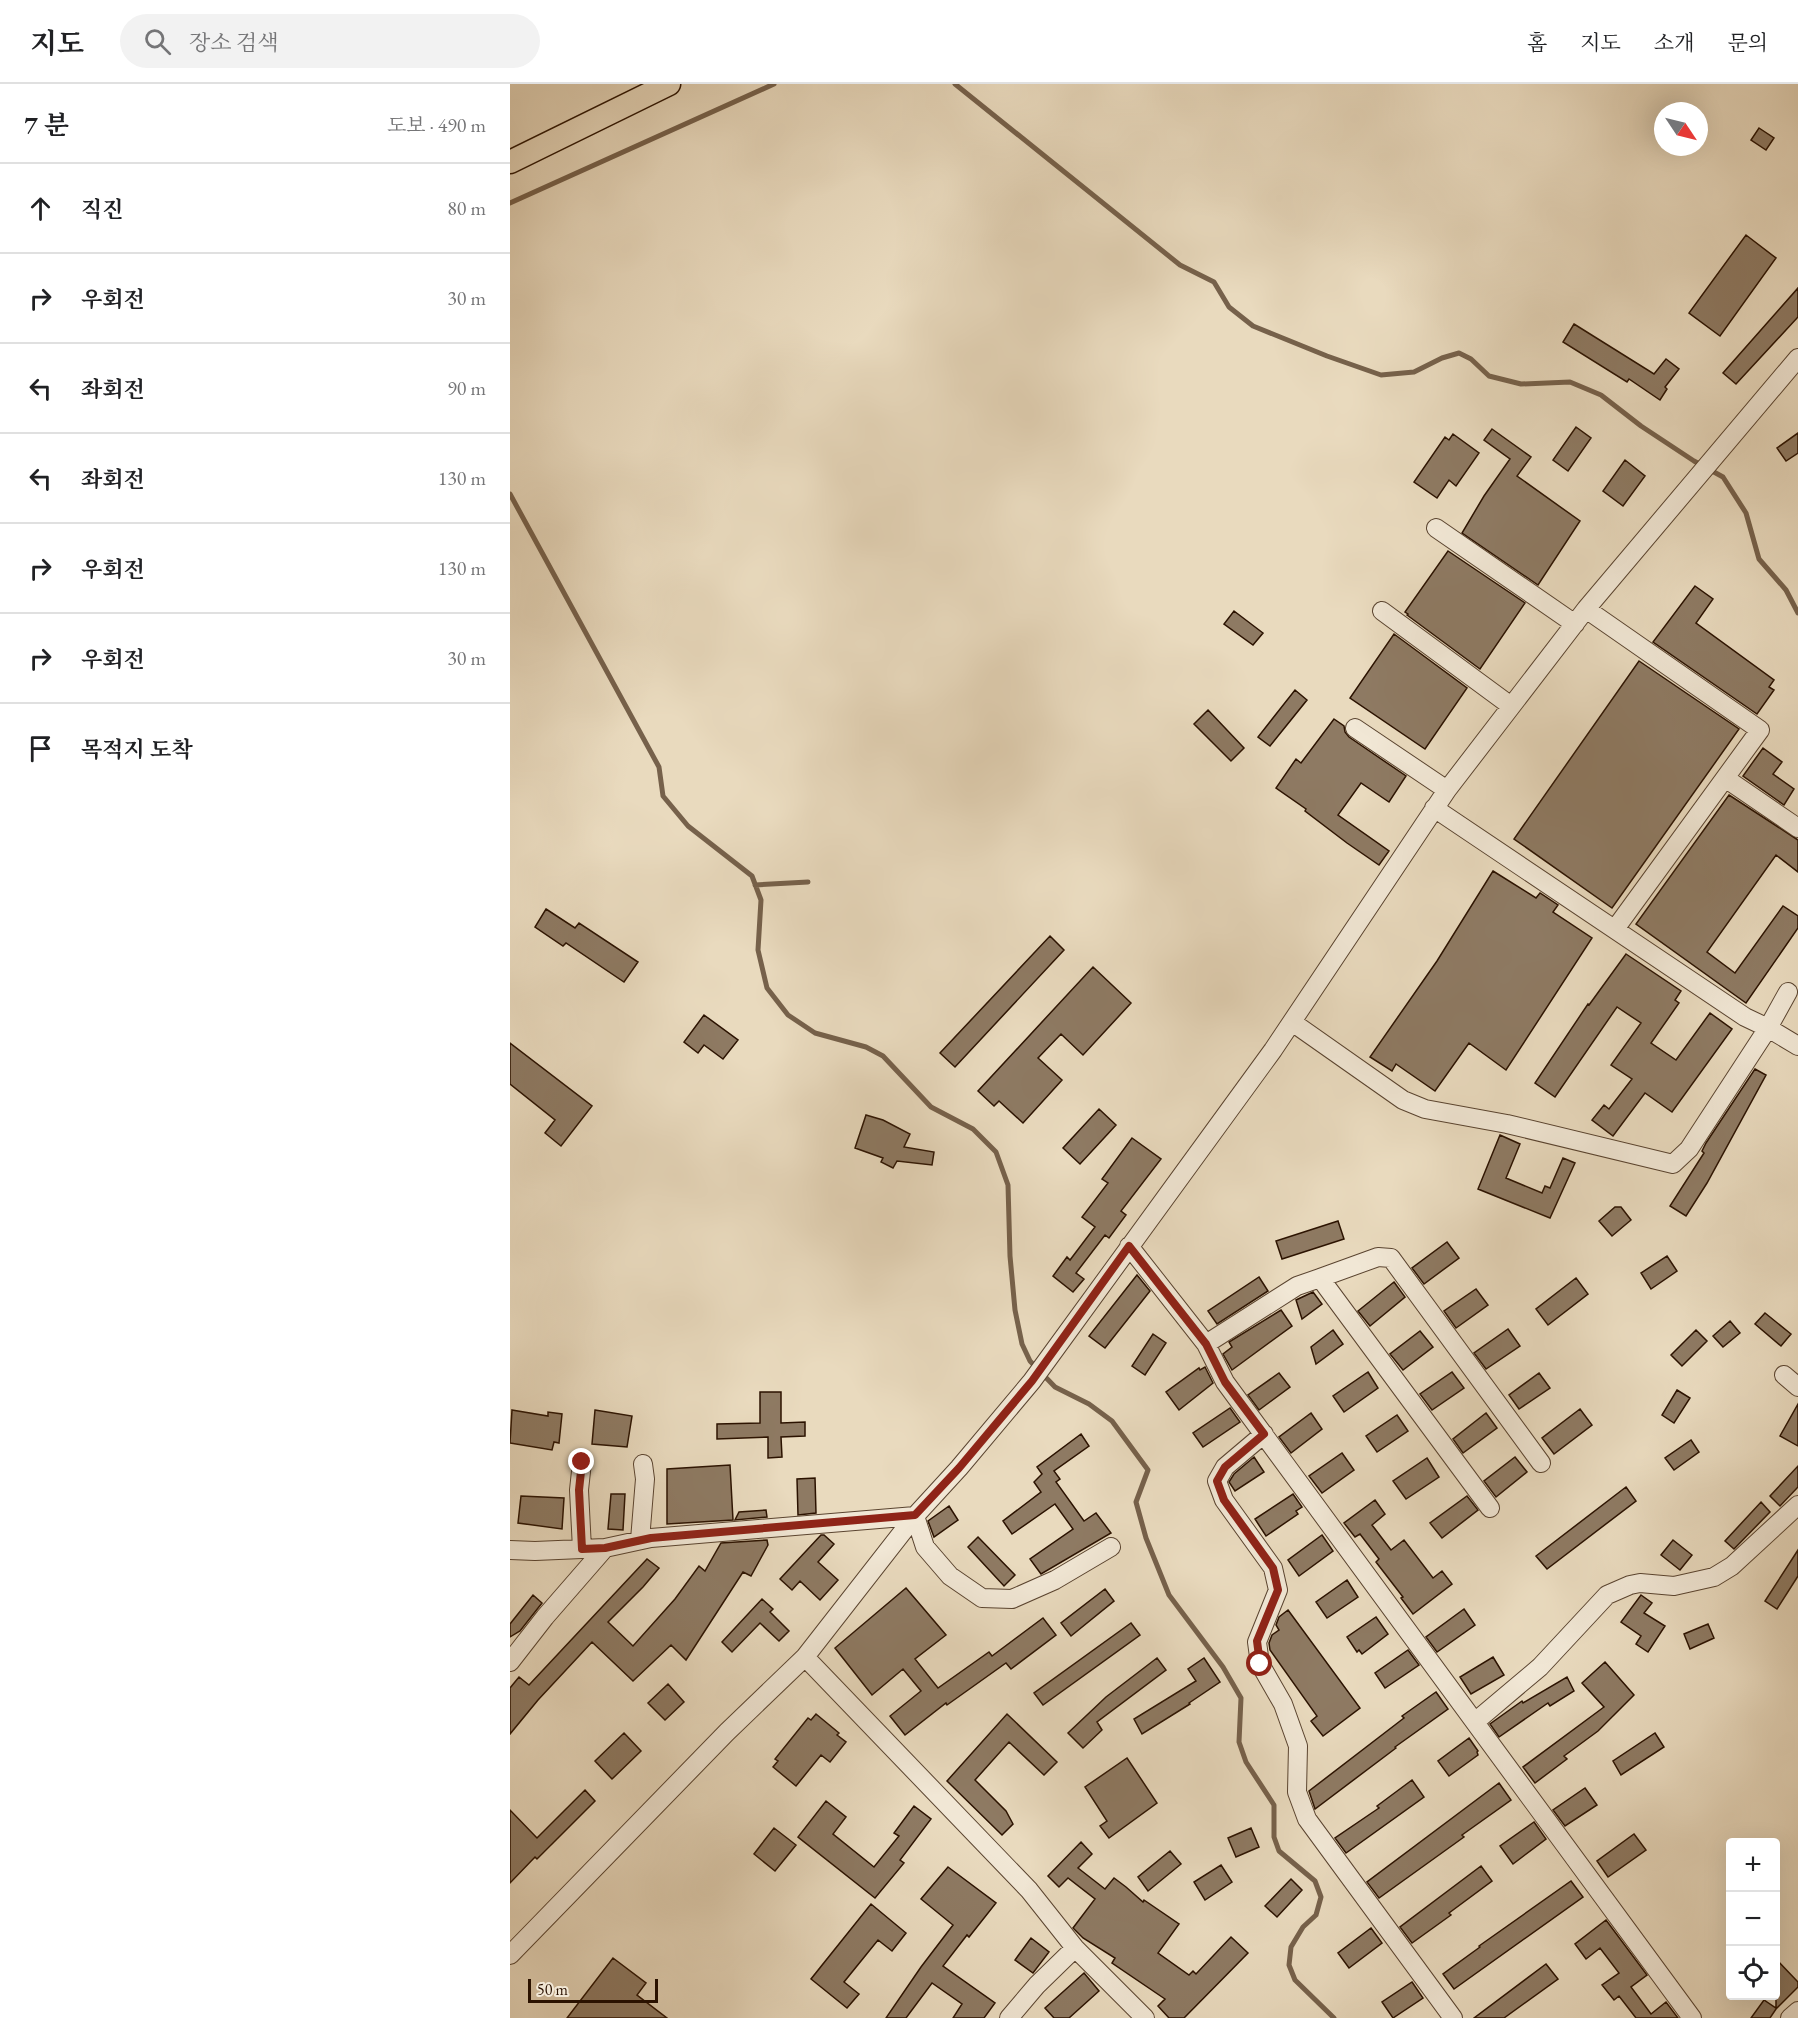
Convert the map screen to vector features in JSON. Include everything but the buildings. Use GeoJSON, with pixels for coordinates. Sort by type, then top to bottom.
{"type":"FeatureCollection","features":[{"type":"Feature","properties":{"kind":"main road"},"geometry":{"type":"LineString","coordinates":[[510,162],[669,84]]}},
{"type":"Feature","properties":{"kind":"street"},"geometry":{"type":"LineString","coordinates":[[510,1955],[727,1732],[805,1657],[915,1515],[959,1468],[1032,1381],[1273,1050],[1447,790],[1586,609],[1798,358]]}},
{"type":"Feature","properties":{"kind":"street"},"geometry":{"type":"LineString","coordinates":[[1436,528],[1575,624]]}},
{"type":"Feature","properties":{"kind":"street"},"geometry":{"type":"LineString","coordinates":[[1586,609],[1760,730],[1615,929]]}},
{"type":"Feature","properties":{"kind":"street"},"geometry":{"type":"LineString","coordinates":[[1382,611],[1511,706]]}},
{"type":"Feature","properties":{"kind":"street"},"geometry":{"type":"LineString","coordinates":[[1355,728],[1447,790]]}},
{"type":"Feature","properties":{"kind":"street"},"geometry":{"type":"LineString","coordinates":[[1725,778],[1798,828]]}},
{"type":"Feature","properties":{"kind":"street"},"geometry":{"type":"LineString","coordinates":[[1434,808],[1746,1017],[1798,1046]]}},
{"type":"Feature","properties":{"kind":"street"},"geometry":{"type":"LineString","coordinates":[[1288,1027],[1403,1100],[1425,1109],[1507,1124],[1673,1164],[1689,1149],[1768,1028],[1788,992]]}},
{"type":"Feature","properties":{"kind":"street"},"geometry":{"type":"LineString","coordinates":[[1129,1246],[1206,1344],[1225,1382],[1692,2018]]}},
{"type":"Feature","properties":{"kind":"street"},"geometry":{"type":"LineString","coordinates":[[1206,1344],[1297,1286],[1378,1257],[1391,1258],[1541,1463]]}},
{"type":"Feature","properties":{"kind":"street"},"geometry":{"type":"LineString","coordinates":[[1320,1278],[1490,1508]]}},
{"type":"Feature","properties":{"kind":"street"},"geometry":{"type":"LineString","coordinates":[[1264,1434],[1225,1467],[1217,1481],[1224,1500],[1273,1568],[1278,1590],[1257,1641],[1260,1664],[1282,1704],[1298,1746],[1297,1792],[1307,1819],[1454,2018]]}},
{"type":"Feature","properties":{"kind":"street"},"geometry":{"type":"LineString","coordinates":[[582,1462],[579,1490],[582,1549]]}},
{"type":"Feature","properties":{"kind":"street"},"geometry":{"type":"LineString","coordinates":[[640,1540],[645,1479],[643,1464]]}},
{"type":"Feature","properties":{"kind":"street"},"geometry":{"type":"LineString","coordinates":[[1476,1721],[1539,1667],[1607,1595],[1640,1583],[1674,1586],[1714,1576],[1732,1566],[1796,1509]]}},
{"type":"Feature","properties":{"kind":"street"},"geometry":{"type":"LineString","coordinates":[[510,1550],[605,1548],[640,1540],[915,1515]]}},
{"type":"Feature","properties":{"kind":"street"},"geometry":{"type":"LineString","coordinates":[[915,1515],[925,1547],[950,1576],[982,1598],[1012,1599],[1055,1580],[1111,1547]]}},
{"type":"Feature","properties":{"kind":"street"},"geometry":{"type":"LineString","coordinates":[[510,1662],[545,1617],[605,1548]]}},
{"type":"Feature","properties":{"kind":"street"},"geometry":{"type":"LineString","coordinates":[[805,1657],[1029,1890],[1075,1948],[1145,2018]]}},
{"type":"Feature","properties":{"kind":"street"},"geometry":{"type":"LineString","coordinates":[[1009,2018],[1037,1985],[1075,1948]]}},
{"type":"Feature","properties":{"kind":"street"},"geometry":{"type":"LineString","coordinates":[[1790,2018],[1798,2011]]}},
{"type":"Feature","properties":{"kind":"waterway"},"geometry":{"type":"LineString","coordinates":[[510,203],[774,84]]}},
{"type":"Feature","properties":{"kind":"waterway"},"geometry":{"type":"LineString","coordinates":[[955,84],[1180,265],[1214,282],[1229,307],[1253,326],[1381,375],[1414,372],[1442,358],[1459,353],[1471,359],[1489,376],[1521,384],[1570,382],[1601,395],[1641,426],[1723,477],[1746,513],[1759,559],[1786,590],[1798,613]]}},
{"type":"Feature","properties":{"kind":"waterway"},"geometry":{"type":"LineString","coordinates":[[510,494],[659,767],[663,796],[688,826],[752,876],[761,900],[758,950],[767,988],[788,1015],[815,1033],[866,1047],[883,1056],[931,1107],[973,1129],[996,1152],[1008,1185],[1010,1256],[1015,1310],[1022,1344],[1030,1361],[1055,1387],[1089,1404],[1112,1421],[1148,1470],[1136,1502],[1146,1538],[1169,1595],[1223,1667],[1241,1698],[1239,1742],[1246,1762],[1274,1805],[1274,1837],[1279,1851],[1315,1881],[1321,1897],[1316,1915],[1303,1927],[1291,1947],[1289,1965],[1295,1980],[1334,2018]]}},
{"type":"Feature","properties":{"kind":"waterway"},"geometry":{"type":"LineString","coordinates":[[755,885],[808,882]]}},
{"type":"Feature","properties":{"kind":"route"},"geometry":{"type":"LineString","coordinates":[[582,1462],[579,1490],[582,1549],[605,1548],[651,1538],[915,1515],[959,1468],[1032,1381],[1129,1246],[1206,1344],[1225,1382],[1264,1434],[1225,1467],[1217,1481],[1224,1500],[1273,1568],[1278,1590],[1257,1641],[1260,1664]]}}]}
